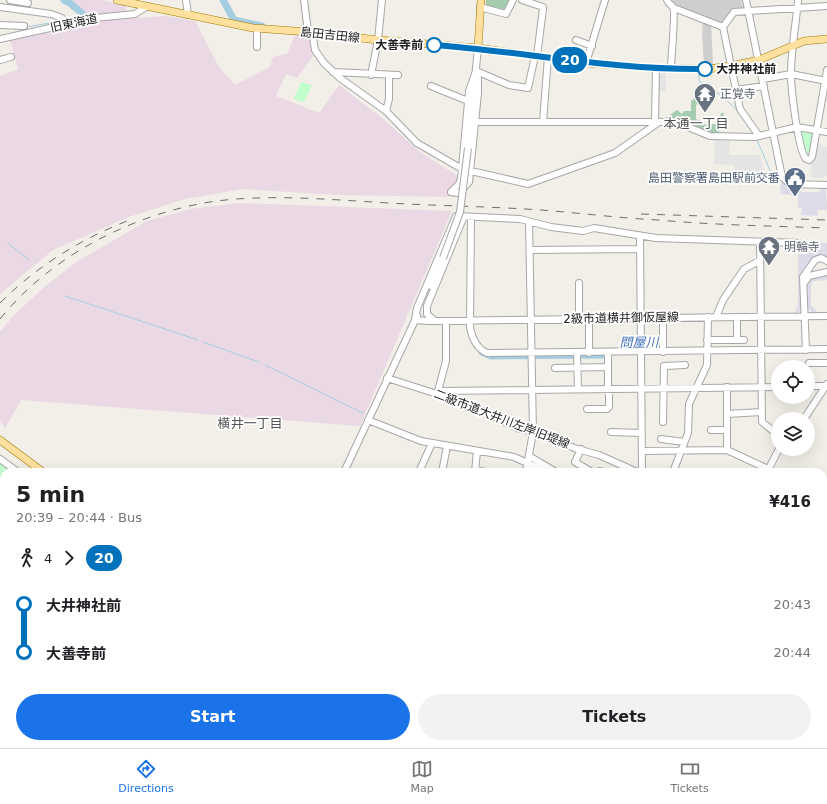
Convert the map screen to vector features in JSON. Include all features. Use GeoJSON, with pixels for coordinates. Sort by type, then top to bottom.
{"type":"FeatureCollection","features":[{"type":"Feature","properties":{"kind":"main road","name":"島田吉田線"},"geometry":{"type":"LineString","coordinates":[[117,0],[134,2],[146,7],[257,29],[310,32],[378,40],[478,48],[586,63],[656,68],[708,69],[731,66],[759,60],[795,44],[815,39],[827,39]]}},
{"type":"Feature","properties":{"kind":"main road"},"geometry":{"type":"LineString","coordinates":[[478,48],[480,3]]}},
{"type":"Feature","properties":{"kind":"main road"},"geometry":{"type":"LineString","coordinates":[[0,440],[38,468]]}},
{"type":"Feature","properties":{"kind":"street"},"geometry":{"type":"LineString","coordinates":[[2,0],[1,7],[51,14],[62,18],[64,26]]}},
{"type":"Feature","properties":{"kind":"street"},"geometry":{"type":"LineString","coordinates":[[10,0],[28,3]]}},
{"type":"Feature","properties":{"kind":"street"},"geometry":{"type":"LineString","coordinates":[[186,0],[188,15]]}},
{"type":"Feature","properties":{"kind":"street"},"geometry":{"type":"LineString","coordinates":[[304,0],[315,50],[333,72],[355,91],[386,111],[417,143],[462,169],[528,184],[615,153],[657,122]]}},
{"type":"Feature","properties":{"kind":"street"},"geometry":{"type":"LineString","coordinates":[[371,75],[378,40],[382,0]]}},
{"type":"Feature","properties":{"kind":"street"},"geometry":{"type":"LineString","coordinates":[[476,0],[506,14],[513,0]]}},
{"type":"Feature","properties":{"kind":"street"},"geometry":{"type":"LineString","coordinates":[[476,71],[510,85],[528,88],[536,56],[543,6],[522,0]]}},
{"type":"Feature","properties":{"kind":"street"},"geometry":{"type":"LineString","coordinates":[[586,63],[605,0]]}},
{"type":"Feature","properties":{"kind":"street"},"geometry":{"type":"LineString","coordinates":[[667,0],[674,8],[723,27]]}},
{"type":"Feature","properties":{"kind":"street"},"geometry":{"type":"LineString","coordinates":[[746,0],[782,177],[790,184],[827,185]]}},
{"type":"Feature","properties":{"kind":"street"},"geometry":{"type":"LineString","coordinates":[[798,0],[791,74],[797,127],[805,158],[809,160],[812,157],[827,70]]}},
{"type":"Feature","properties":{"kind":"street"},"geometry":{"type":"LineString","coordinates":[[759,136],[740,109],[723,27],[734,12],[827,6]]}},
{"type":"Feature","properties":{"kind":"street","name":"旧東海道"},"geometry":{"type":"LineString","coordinates":[[0,39],[103,17],[135,14],[146,7]]}},
{"type":"Feature","properties":{"kind":"street"},"geometry":{"type":"LineString","coordinates":[[671,68],[674,8]]}},
{"type":"Feature","properties":{"kind":"street"},"geometry":{"type":"LineString","coordinates":[[0,25],[24,26]]}},
{"type":"Feature","properties":{"kind":"street"},"geometry":{"type":"LineString","coordinates":[[257,29],[257,47]]}},
{"type":"Feature","properties":{"kind":"street"},"geometry":{"type":"LineString","coordinates":[[576,40],[592,46]]}},
{"type":"Feature","properties":{"kind":"street"},"geometry":{"type":"LineString","coordinates":[[346,468],[387,378],[416,320],[443,258],[460,212],[478,48]]}},
{"type":"Feature","properties":{"kind":"street"},"geometry":{"type":"LineString","coordinates":[[0,60],[11,57]]}},
{"type":"Feature","properties":{"kind":"street"},"geometry":{"type":"LineString","coordinates":[[542,122],[548,57]]}},
{"type":"Feature","properties":{"kind":"street"},"geometry":{"type":"LineString","coordinates":[[656,68],[657,122]]}},
{"type":"Feature","properties":{"kind":"street"},"geometry":{"type":"LineString","coordinates":[[476,71],[478,79],[478,93],[476,122],[468,186],[459,193],[451,192],[459,184],[462,169],[469,91],[476,71]]}},
{"type":"Feature","properties":{"kind":"street"},"geometry":{"type":"LineString","coordinates":[[333,72],[371,75],[398,75]]}},
{"type":"Feature","properties":{"kind":"street"},"geometry":{"type":"LineString","coordinates":[[763,79],[791,74],[826,81]]}},
{"type":"Feature","properties":{"kind":"street"},"geometry":{"type":"LineString","coordinates":[[386,111],[389,99],[389,75]]}},
{"type":"Feature","properties":{"kind":"street"},"geometry":{"type":"LineString","coordinates":[[431,86],[468,100]]}},
{"type":"Feature","properties":{"kind":"street"},"geometry":{"type":"LineString","coordinates":[[736,90],[764,86]]}},
{"type":"Feature","properties":{"kind":"street"},"geometry":{"type":"LineString","coordinates":[[476,122],[676,122],[710,136],[759,136],[797,127],[827,132]]}},
{"type":"Feature","properties":{"kind":"street"},"geometry":{"type":"LineString","coordinates":[[416,320],[417,308],[456,216],[520,219],[551,227],[583,231],[594,228],[656,238],[798,243]]}},
{"type":"Feature","properties":{"kind":"street"},"geometry":{"type":"LineString","coordinates":[[435,321],[427,314],[427,306],[456,240],[464,216]]}},
{"type":"Feature","properties":{"kind":"street"},"geometry":{"type":"LineString","coordinates":[[471,217],[470,320],[472,336],[482,350],[492,354],[707,352],[827,349]]}},
{"type":"Feature","properties":{"kind":"street"},"geometry":{"type":"LineString","coordinates":[[527,468],[533,432],[529,222]]}},
{"type":"Feature","properties":{"kind":"street"},"geometry":{"type":"LineString","coordinates":[[640,236],[642,468]]}},
{"type":"Feature","properties":{"kind":"street"},"geometry":{"type":"LineString","coordinates":[[760,242],[759,261],[762,422],[771,429]]}},
{"type":"Feature","properties":{"kind":"street"},"geometry":{"type":"LineString","coordinates":[[530,250],[640,249]]}},
{"type":"Feature","properties":{"kind":"street"},"geometry":{"type":"LineString","coordinates":[[806,350],[803,277],[815,260],[821,258],[827,261]]}},
{"type":"Feature","properties":{"kind":"street"},"geometry":{"type":"LineString","coordinates":[[716,317],[723,300],[744,269],[759,261]]}},
{"type":"Feature","properties":{"kind":"street"},"geometry":{"type":"LineString","coordinates":[[804,283],[809,276],[827,272]]}},
{"type":"Feature","properties":{"kind":"street"},"geometry":{"type":"LineString","coordinates":[[579,283],[579,319]]}},
{"type":"Feature","properties":{"kind":"street","name":"2級市道横井御仮屋線"},"geometry":{"type":"LineString","coordinates":[[416,320],[446,321],[827,316]]}},
{"type":"Feature","properties":{"kind":"street"},"geometry":{"type":"LineString","coordinates":[[675,468],[688,433],[688,404],[707,365],[708,317]]}},
{"type":"Feature","properties":{"kind":"street"},"geometry":{"type":"LineString","coordinates":[[707,340],[741,340],[737,317]]}},
{"type":"Feature","properties":{"kind":"street"},"geometry":{"type":"LineString","coordinates":[[663,318],[663,352]]}},
{"type":"Feature","properties":{"kind":"street"},"geometry":{"type":"LineString","coordinates":[[589,319],[589,353]]}},
{"type":"Feature","properties":{"kind":"street"},"geometry":{"type":"LineString","coordinates":[[446,321],[446,361],[438,392],[771,387]]}},
{"type":"Feature","properties":{"kind":"street"},"geometry":{"type":"LineString","coordinates":[[577,353],[578,389]]}},
{"type":"Feature","properties":{"kind":"street"},"geometry":{"type":"LineString","coordinates":[[587,409],[607,409],[609,407],[608,353]]}},
{"type":"Feature","properties":{"kind":"street"},"geometry":{"type":"LineString","coordinates":[[815,363],[827,363]]}},
{"type":"Feature","properties":{"kind":"street"},"geometry":{"type":"LineString","coordinates":[[663,422],[664,366],[685,365]]}},
{"type":"Feature","properties":{"kind":"street"},"geometry":{"type":"LineString","coordinates":[[555,368],[608,367]]}},
{"type":"Feature","properties":{"kind":"street","name":"二級市道大井川左岸旧堤線"},"geometry":{"type":"LineString","coordinates":[[387,378],[438,392],[483,411],[517,428],[533,432],[599,455],[628,468]]}},
{"type":"Feature","properties":{"kind":"street"},"geometry":{"type":"LineString","coordinates":[[815,386],[827,385]]}},
{"type":"Feature","properties":{"kind":"street"},"geometry":{"type":"LineString","coordinates":[[809,412],[827,385]]}},
{"type":"Feature","properties":{"kind":"street"},"geometry":{"type":"LineString","coordinates":[[727,388],[727,450]]}},
{"type":"Feature","properties":{"kind":"street"},"geometry":{"type":"LineString","coordinates":[[727,414],[762,412]]}},
{"type":"Feature","properties":{"kind":"street"},"geometry":{"type":"LineString","coordinates":[[368,420],[421,442],[514,457],[529,458],[545,468]]}},
{"type":"Feature","properties":{"kind":"street"},"geometry":{"type":"LineString","coordinates":[[711,430],[728,430]]}},
{"type":"Feature","properties":{"kind":"street"},"geometry":{"type":"LineString","coordinates":[[611,432],[642,433]]}},
{"type":"Feature","properties":{"kind":"street"},"geometry":{"type":"LineString","coordinates":[[661,439],[684,442]]}},
{"type":"Feature","properties":{"kind":"street"},"geometry":{"type":"LineString","coordinates":[[421,468],[432,443]]}},
{"type":"Feature","properties":{"kind":"street"},"geometry":{"type":"LineString","coordinates":[[443,467],[446,446]]}},
{"type":"Feature","properties":{"kind":"street"},"geometry":{"type":"LineString","coordinates":[[580,449],[575,462],[585,468]]}},
{"type":"Feature","properties":{"kind":"street"},"geometry":{"type":"LineString","coordinates":[[642,451],[727,450],[762,468]]}},
{"type":"Feature","properties":{"kind":"street"},"geometry":{"type":"LineString","coordinates":[[475,468],[477,451]]}},
{"type":"Feature","properties":{"kind":"street"},"geometry":{"type":"LineString","coordinates":[[770,468],[776,456]]}},
{"type":"Feature","properties":{"kind":"street"},"geometry":{"type":"LineString","coordinates":[[0,459],[12,468]]}},
{"type":"Feature","properties":{"kind":"shaded area"},"geometry":{"type":"Polygon","coordinates":[[[73,0],[101,0],[126,5],[126,13],[88,17],[73,0]]]}},
{"type":"Feature","properties":{"kind":"shaded area"},"geometry":{"type":"Polygon","coordinates":[[[670,0],[741,0],[744,10],[731,11],[723,26],[711,22],[713,65],[704,65],[702,34],[703,17],[675,6],[670,0]]]}},
{"type":"Feature","properties":{"kind":"shaded area"},"geometry":{"type":"Polygon","coordinates":[[[165,16],[195,21],[219,67],[235,85],[270,67],[273,57],[287,54],[295,35],[309,37],[314,55],[297,78],[286,74],[276,96],[319,113],[339,85],[387,122],[421,153],[458,176],[459,197],[336,195],[243,189],[185,199],[129,217],[53,250],[0,294],[0,76],[18,69],[10,40],[109,20],[165,16]]]}},
{"type":"Feature","properties":{"kind":"shaded area"},"geometry":{"type":"Polygon","coordinates":[[[658,71],[666,71],[666,91],[658,91],[658,71]]]}},
{"type":"Feature","properties":{"kind":"shaded area"},"geometry":{"type":"Polygon","coordinates":[[[715,139],[730,140],[729,155],[760,155],[767,180],[743,176],[734,178],[734,165],[714,164],[715,139]]]}},
{"type":"Feature","properties":{"kind":"shaded area"},"geometry":{"type":"Polygon","coordinates":[[[816,143],[822,144],[821,147],[827,147],[827,175],[824,178],[811,178],[811,162],[814,160],[816,143]]]}},
{"type":"Feature","properties":{"kind":"shaded area"},"geometry":{"type":"Polygon","coordinates":[[[782,182],[792,189],[802,192],[819,192],[822,188],[826,188],[827,210],[818,210],[818,216],[801,215],[802,208],[798,208],[798,195],[781,194],[780,186],[782,182]]]}},
{"type":"Feature","properties":{"kind":"shaded area"},"geometry":{"type":"Polygon","coordinates":[[[239,203],[452,211],[360,426],[21,400],[5,428],[0,421],[0,332],[15,314],[49,283],[78,261],[147,221],[190,209],[239,203]]]}},
{"type":"Feature","properties":{"kind":"shaded area"},"geometry":{"type":"Polygon","coordinates":[[[798,242],[827,243],[827,260],[820,257],[803,274],[802,309],[798,313],[794,314],[798,306],[798,242]]]}},
{"type":"Feature","properties":{"kind":"shaded area"},"geometry":{"type":"Polygon","coordinates":[[[827,275],[827,280],[814,281],[811,284],[811,306],[816,310],[816,314],[807,307],[807,281],[816,276],[827,275]]]}},
{"type":"Feature","properties":{"kind":"green space"},"geometry":{"type":"Polygon","coordinates":[[[486,0],[510,0],[505,12],[486,7],[486,0]]]}},
{"type":"Feature","properties":{"kind":"green space"},"geometry":{"type":"Polygon","coordinates":[[[301,82],[312,85],[304,102],[294,99],[301,82]]]}},
{"type":"Feature","properties":{"kind":"green space"},"geometry":{"type":"Polygon","coordinates":[[[698,96],[698,104],[696,105],[696,119],[701,121],[696,121],[696,125],[716,124],[716,119],[720,118],[721,113],[724,113],[718,134],[710,134],[691,125],[690,117],[686,117],[686,124],[675,120],[664,119],[677,110],[682,114],[684,111],[691,111],[691,101],[698,96]]]}},
{"type":"Feature","properties":{"kind":"green space"},"geometry":{"type":"Polygon","coordinates":[[[801,129],[814,130],[811,156],[807,158],[799,131],[801,129]]]}},
{"type":"Feature","properties":{"kind":"green space"},"geometry":{"type":"Polygon","coordinates":[[[0,463],[7,468],[0,468],[0,463]]]}},
{"type":"Feature","properties":{"kind":"waterway"},"geometry":{"type":"LineString","coordinates":[[64,0],[70,3],[86,17]]}},
{"type":"Feature","properties":{"kind":"waterway","name":"問屋川"},"geometry":{"type":"LineString","coordinates":[[223,0],[234,20],[262,26]]}},
{"type":"Feature","properties":{"kind":"waterway"},"geometry":{"type":"LineString","coordinates":[[27,27],[61,21]]}},
{"type":"Feature","properties":{"kind":"waterway"},"geometry":{"type":"LineString","coordinates":[[699,73],[699,81],[722,96],[738,111]]}},
{"type":"Feature","properties":{"kind":"waterway"},"geometry":{"type":"LineString","coordinates":[[747,125],[754,134]]}},
{"type":"Feature","properties":{"kind":"waterway"},"geometry":{"type":"LineString","coordinates":[[757,140],[775,182]]}},
{"type":"Feature","properties":{"kind":"waterway"},"geometry":{"type":"LineString","coordinates":[[8,243],[29,260]]}},
{"type":"Feature","properties":{"kind":"waterway"},"geometry":{"type":"LineString","coordinates":[[65,296],[198,340]]}},
{"type":"Feature","properties":{"kind":"waterway"},"geometry":{"type":"LineString","coordinates":[[203,342],[259,362]]}},
{"type":"Feature","properties":{"kind":"waterway","name":"問屋川"},"geometry":{"type":"LineString","coordinates":[[482,352],[491,356],[607,355]]}},
{"type":"Feature","properties":{"kind":"waterway"},"geometry":{"type":"LineString","coordinates":[[265,365],[363,413]]}},
{"type":"Feature","properties":{"kind":"waterway"},"geometry":{"type":"LineString","coordinates":[[466,446],[515,454],[525,458]]}},
{"type":"Feature","properties":{"kind":"waterway"},"geometry":{"type":"LineString","coordinates":[[766,466],[772,456]]}},
{"type":"Feature","properties":{"kind":"railway"},"geometry":{"type":"LineString","coordinates":[[0,319],[20,297],[42,277],[66,259],[92,243],[147,218],[204,203],[228,200],[253,198],[331,199],[541,210],[700,223],[827,228]]}},
{"type":"Feature","properties":{"kind":"railway"},"geometry":{"type":"LineString","coordinates":[[641,214],[827,220]]}},
{"type":"Feature","properties":{"kind":"railway"},"geometry":{"type":"LineString","coordinates":[[0,303],[43,266],[75,246],[127,221]]}},
{"type":"Feature","properties":{"kind":"bus line","name":"20"},"geometry":{"type":"LineString","coordinates":[[434,45],[523,54],[596,64],[656,68],[705,69]]}},
{"type":"Feature","properties":{"kind":"place","name":"大善寺前"},"geometry":{"type":"Point","coordinates":[434,45]}},
{"type":"Feature","properties":{"kind":"place","name":"大井神社前"},"geometry":{"type":"Point","coordinates":[705,69]}},
{"type":"Feature","properties":{"kind":"place","name":"正覚寺"},"geometry":{"type":"Point","coordinates":[705,114]}},
{"type":"Feature","properties":{"kind":"place","name":"島田警察署島田駅前交番"},"geometry":{"type":"Point","coordinates":[795,198]}},
{"type":"Feature","properties":{"kind":"place","name":"明輪寺"},"geometry":{"type":"Point","coordinates":[769,266]}},
{"type":"Feature","properties":{"kind":"district","name":"本通一丁目"},"geometry":{"type":"Point","coordinates":[696,123]}},
{"type":"Feature","properties":{"kind":"district","name":"横井一丁目"},"geometry":{"type":"Point","coordinates":[250,423]}}]}
